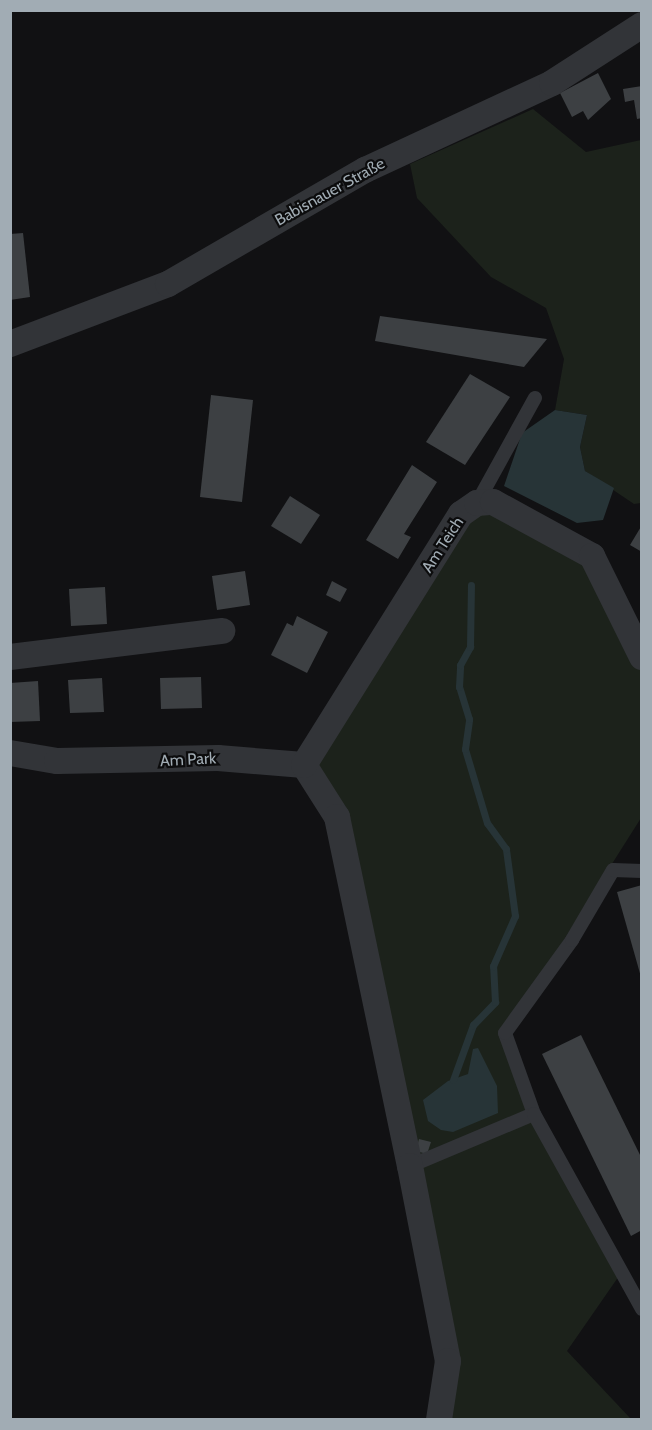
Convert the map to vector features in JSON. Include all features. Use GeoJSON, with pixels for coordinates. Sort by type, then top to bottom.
{"type":"FeatureCollection","features":[{"type":"Feature","properties":{"kind":"street","name":"Babisnauer Straße"},"geometry":{"type":"LineString","coordinates":[[10,344],[168,284],[365,170],[552,83],[642,25]]}},
{"type":"Feature","properties":{"kind":"street","name":"Am Teich"},"geometry":{"type":"LineString","coordinates":[[304,765],[460,514],[477,503],[493,502],[592,556],[642,657]]}},
{"type":"Feature","properties":{"kind":"street"},"geometry":{"type":"LineString","coordinates":[[10,657],[222,631]]}},
{"type":"Feature","properties":{"kind":"street","name":"Am Park"},"geometry":{"type":"LineString","coordinates":[[10,753],[57,760],[218,758],[304,765]]}},
{"type":"Feature","properties":{"kind":"street"},"geometry":{"type":"LineString","coordinates":[[304,765],[337,817],[410,1166],[448,1361],[439,1419]]}},
{"type":"Feature","properties":{"kind":"lane"},"geometry":{"type":"LineString","coordinates":[[477,503],[535,398]]}},
{"type":"Feature","properties":{"kind":"lane"},"geometry":{"type":"LineString","coordinates":[[642,871],[613,870],[572,940],[505,1033],[534,1114],[642,1309]]}},
{"type":"Feature","properties":{"kind":"lane"},"geometry":{"type":"LineString","coordinates":[[410,1166],[534,1114]]}},
{"type":"Feature","properties":{"kind":"shaded area"},"geometry":{"type":"Polygon","coordinates":[[[533,109],[586,152],[641,140],[641,503],[634,504],[585,471],[580,447],[587,415],[555,410],[564,359],[546,308],[491,277],[417,198],[410,164],[533,109]]]}},
{"type":"Feature","properties":{"kind":"shaded area"},"geometry":{"type":"Polygon","coordinates":[[[555,410],[587,415],[580,447],[585,471],[614,488],[603,520],[577,523],[504,486],[522,433],[555,410]]]}},
{"type":"Feature","properties":{"kind":"shaded area"},"geometry":{"type":"Polygon","coordinates":[[[477,503],[592,556],[641,657],[641,818],[505,1033],[534,1114],[619,1276],[567,1351],[631,1419],[439,1419],[448,1361],[337,817],[304,765],[477,503]]]}},
{"type":"Feature","properties":{"kind":"shaded area"},"geometry":{"type":"Polygon","coordinates":[[[478,1048],[497,1086],[498,1113],[453,1132],[441,1130],[428,1121],[423,1100],[448,1081],[468,1074],[473,1049],[478,1048]]]}},
{"type":"Feature","properties":{"kind":"building"},"geometry":{"type":"Polygon","coordinates":[[[598,73],[611,99],[588,120],[583,111],[572,117],[560,93],[598,73]]]}},
{"type":"Feature","properties":{"kind":"building"},"geometry":{"type":"Polygon","coordinates":[[[642,86],[642,118],[637,119],[634,100],[625,102],[623,89],[642,86]]]}},
{"type":"Feature","properties":{"kind":"building"},"geometry":{"type":"Polygon","coordinates":[[[23,233],[30,297],[10,300],[10,234],[23,233]]]}},
{"type":"Feature","properties":{"kind":"building"},"geometry":{"type":"Polygon","coordinates":[[[380,316],[547,339],[524,367],[375,341],[380,316]]]}},
{"type":"Feature","properties":{"kind":"building"},"geometry":{"type":"Polygon","coordinates":[[[470,374],[510,397],[465,465],[426,442],[470,374]]]}},
{"type":"Feature","properties":{"kind":"building"},"geometry":{"type":"Polygon","coordinates":[[[211,395],[253,400],[242,502],[200,497],[211,395]]]}},
{"type":"Feature","properties":{"kind":"building"},"geometry":{"type":"Polygon","coordinates":[[[412,465],[437,482],[404,534],[411,537],[398,559],[366,540],[412,465]]]}},
{"type":"Feature","properties":{"kind":"building"},"geometry":{"type":"Polygon","coordinates":[[[290,496],[320,515],[301,544],[271,526],[290,496]]]}},
{"type":"Feature","properties":{"kind":"building"},"geometry":{"type":"Polygon","coordinates":[[[642,525],[642,552],[630,545],[642,525]]]}},
{"type":"Feature","properties":{"kind":"building"},"geometry":{"type":"Polygon","coordinates":[[[245,571],[250,605],[217,610],[212,576],[245,571]]]}},
{"type":"Feature","properties":{"kind":"building"},"geometry":{"type":"Polygon","coordinates":[[[332,581],[347,589],[340,602],[326,595],[332,581]]]}},
{"type":"Feature","properties":{"kind":"building"},"geometry":{"type":"Polygon","coordinates":[[[105,587],[107,624],[71,626],[69,589],[105,587]]]}},
{"type":"Feature","properties":{"kind":"building"},"geometry":{"type":"Polygon","coordinates":[[[297,616],[328,632],[307,673],[271,655],[287,623],[293,626],[297,616]]]}},
{"type":"Feature","properties":{"kind":"building"},"geometry":{"type":"Polygon","coordinates":[[[201,677],[202,708],[161,709],[160,678],[201,677]]]}},
{"type":"Feature","properties":{"kind":"building"},"geometry":{"type":"Polygon","coordinates":[[[102,678],[104,712],[70,713],[68,680],[102,678]]]}},
{"type":"Feature","properties":{"kind":"building"},"geometry":{"type":"Polygon","coordinates":[[[38,681],[40,721],[10,722],[10,683],[38,681]]]}},
{"type":"Feature","properties":{"kind":"building"},"geometry":{"type":"Polygon","coordinates":[[[642,885],[642,977],[641,977],[617,892],[642,885]]]}},
{"type":"Feature","properties":{"kind":"building"},"geometry":{"type":"Polygon","coordinates":[[[581,1035],[642,1159],[642,1230],[631,1236],[542,1054],[581,1035]]]}},
{"type":"Feature","properties":{"kind":"building"},"geometry":{"type":"Polygon","coordinates":[[[419,1139],[431,1142],[427,1154],[416,1151],[419,1139]]]}},
{"type":"Feature","properties":{"kind":"waterway"},"geometry":{"type":"LineString","coordinates":[[453,1080],[473,1025],[495,1002],[493,966],[515,916],[506,849],[487,823],[465,749],[469,719],[459,687],[460,665],[470,647],[471,585]]}}]}
